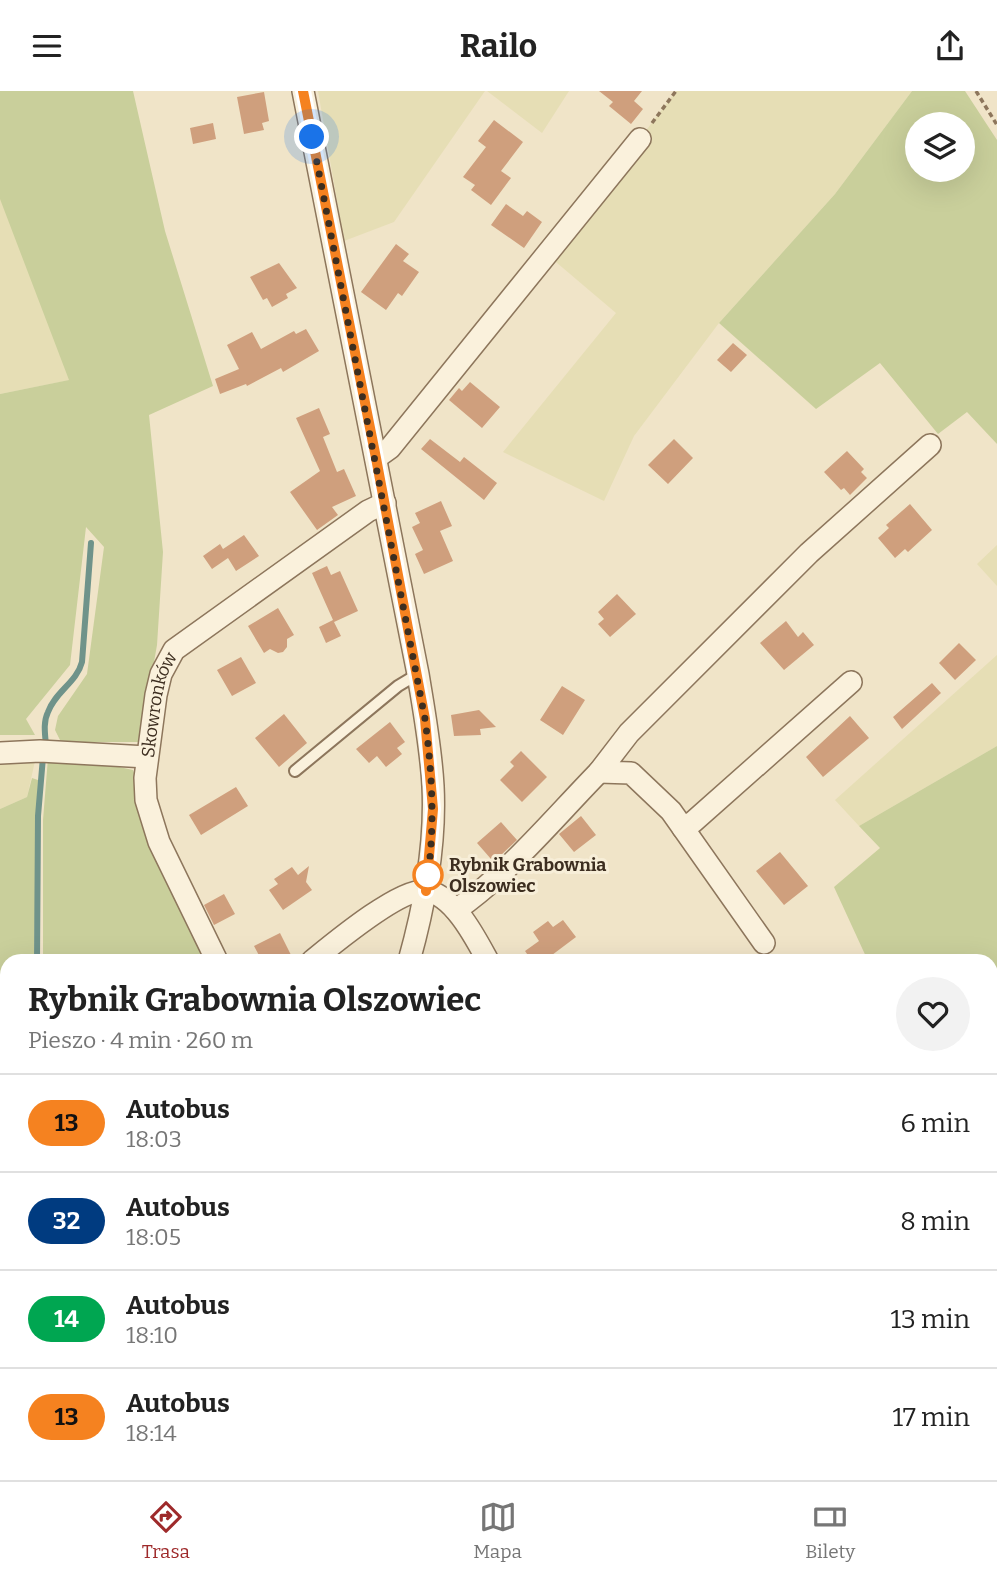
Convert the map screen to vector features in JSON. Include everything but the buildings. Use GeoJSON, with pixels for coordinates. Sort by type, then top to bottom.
{"type":"FeatureCollection","features":[{"type":"Feature","properties":{"kind":"street"},"geometry":{"type":"LineString","coordinates":[[303,91],[418,674],[433,786],[432,838],[426,891],[411,954]]}},
{"type":"Feature","properties":{"kind":"street"},"geometry":{"type":"LineString","coordinates":[[376,458],[390,448],[640,139]]}},
{"type":"Feature","properties":{"kind":"street"},"geometry":{"type":"LineString","coordinates":[[456,910],[495,878],[598,772],[629,733],[809,553],[930,445]]}},
{"type":"Feature","properties":{"kind":"street","name":"Skowronków"},"geometry":{"type":"LineString","coordinates":[[214,954],[169,865],[151,821],[145,789],[147,757],[161,674],[174,650],[385,503]]}},
{"type":"Feature","properties":{"kind":"street"},"geometry":{"type":"LineString","coordinates":[[683,828],[694,822],[851,682]]}},
{"type":"Feature","properties":{"kind":"street"},"geometry":{"type":"LineString","coordinates":[[0,753],[40,751],[147,757]]}},
{"type":"Feature","properties":{"kind":"street"},"geometry":{"type":"LineString","coordinates":[[598,772],[631,773],[671,811],[764,943]]}},
{"type":"Feature","properties":{"kind":"street"},"geometry":{"type":"LineString","coordinates":[[321,954],[373,914],[414,892],[426,891],[444,899],[456,910],[484,954]]}},
{"type":"Feature","properties":{"kind":"lane"},"geometry":{"type":"LineString","coordinates":[[295,771],[398,686],[418,674]]}},
{"type":"Feature","properties":{"kind":"path"},"geometry":{"type":"LineString","coordinates":[[640,139],[676,91]]}},
{"type":"Feature","properties":{"kind":"path"},"geometry":{"type":"LineString","coordinates":[[976,91],[997,125]]}},
{"type":"Feature","properties":{"kind":"shaded area"},"geometry":{"type":"Polygon","coordinates":[[[318,91],[485,91],[394,222],[344,241],[318,91]]]}},
{"type":"Feature","properties":{"kind":"shaded area"},"geometry":{"type":"Polygon","coordinates":[[[487,91],[569,91],[542,133],[487,91]]]}},
{"type":"Feature","properties":{"kind":"shaded area"},"geometry":{"type":"Polygon","coordinates":[[[676,91],[912,91],[835,194],[719,323],[634,436],[604,501],[503,452],[616,313],[550,257],[676,91]]]}},
{"type":"Feature","properties":{"kind":"shaded area"},"geometry":{"type":"Polygon","coordinates":[[[0,199],[70,380],[0,394],[0,199]]]}},
{"type":"Feature","properties":{"kind":"shaded area"},"geometry":{"type":"Polygon","coordinates":[[[997,545],[997,586],[977,564],[997,545]]]}},
{"type":"Feature","properties":{"kind":"shaded area"},"geometry":{"type":"Polygon","coordinates":[[[997,655],[997,746],[859,826],[835,800],[997,655]]]}},
{"type":"Feature","properties":{"kind":"shaded area"},"geometry":{"type":"Polygon","coordinates":[[[35,761],[27,797],[0,809],[0,763],[35,761]]]}},
{"type":"Feature","properties":{"kind":"green space"},"geometry":{"type":"Polygon","coordinates":[[[0,91],[133,91],[165,231],[213,386],[149,415],[163,552],[157,645],[140,742],[61,742],[55,730],[58,716],[87,674],[104,547],[86,527],[70,665],[26,719],[35,735],[0,735],[0,394],[69,380],[0,199],[0,91]]]}},
{"type":"Feature","properties":{"kind":"green space"},"geometry":{"type":"Polygon","coordinates":[[[912,91],[965,91],[997,140],[997,444],[967,412],[938,434],[880,363],[816,409],[719,323],[835,194],[912,91]]]}},
{"type":"Feature","properties":{"kind":"green space"},"geometry":{"type":"Polygon","coordinates":[[[997,746],[997,954],[865,954],[834,887],[880,848],[859,826],[997,746]]]}},
{"type":"Feature","properties":{"kind":"green space"},"geometry":{"type":"Polygon","coordinates":[[[48,758],[133,770],[206,954],[43,954],[43,820],[48,758]]]}},
{"type":"Feature","properties":{"kind":"green space"},"geometry":{"type":"Polygon","coordinates":[[[32,778],[38,780],[34,954],[0,954],[0,809],[27,797],[32,778]]]}},
{"type":"Feature","properties":{"kind":"waterway"},"geometry":{"type":"LineString","coordinates":[[46,745],[46,716],[51,705],[76,675],[82,662],[91,543]]}},
{"type":"Feature","properties":{"kind":"waterway"},"geometry":{"type":"LineString","coordinates":[[37,954],[38,816],[43,757]]}},
{"type":"Feature","properties":{"kind":"bus line","name":"13"},"geometry":{"type":"LineString","coordinates":[[303,91],[425,719],[433,786],[432,842],[426,891]]}},
{"type":"Feature","properties":{"kind":"place","name":"Rybnik Grabownia Olszowiec"},"geometry":{"type":"Point","coordinates":[428,875]}},
{"type":"Feature","properties":{"kind":"route"},"geometry":{"type":"LineString","coordinates":[[312,137],[418,674],[433,786],[433,825],[428,875]]}}]}
